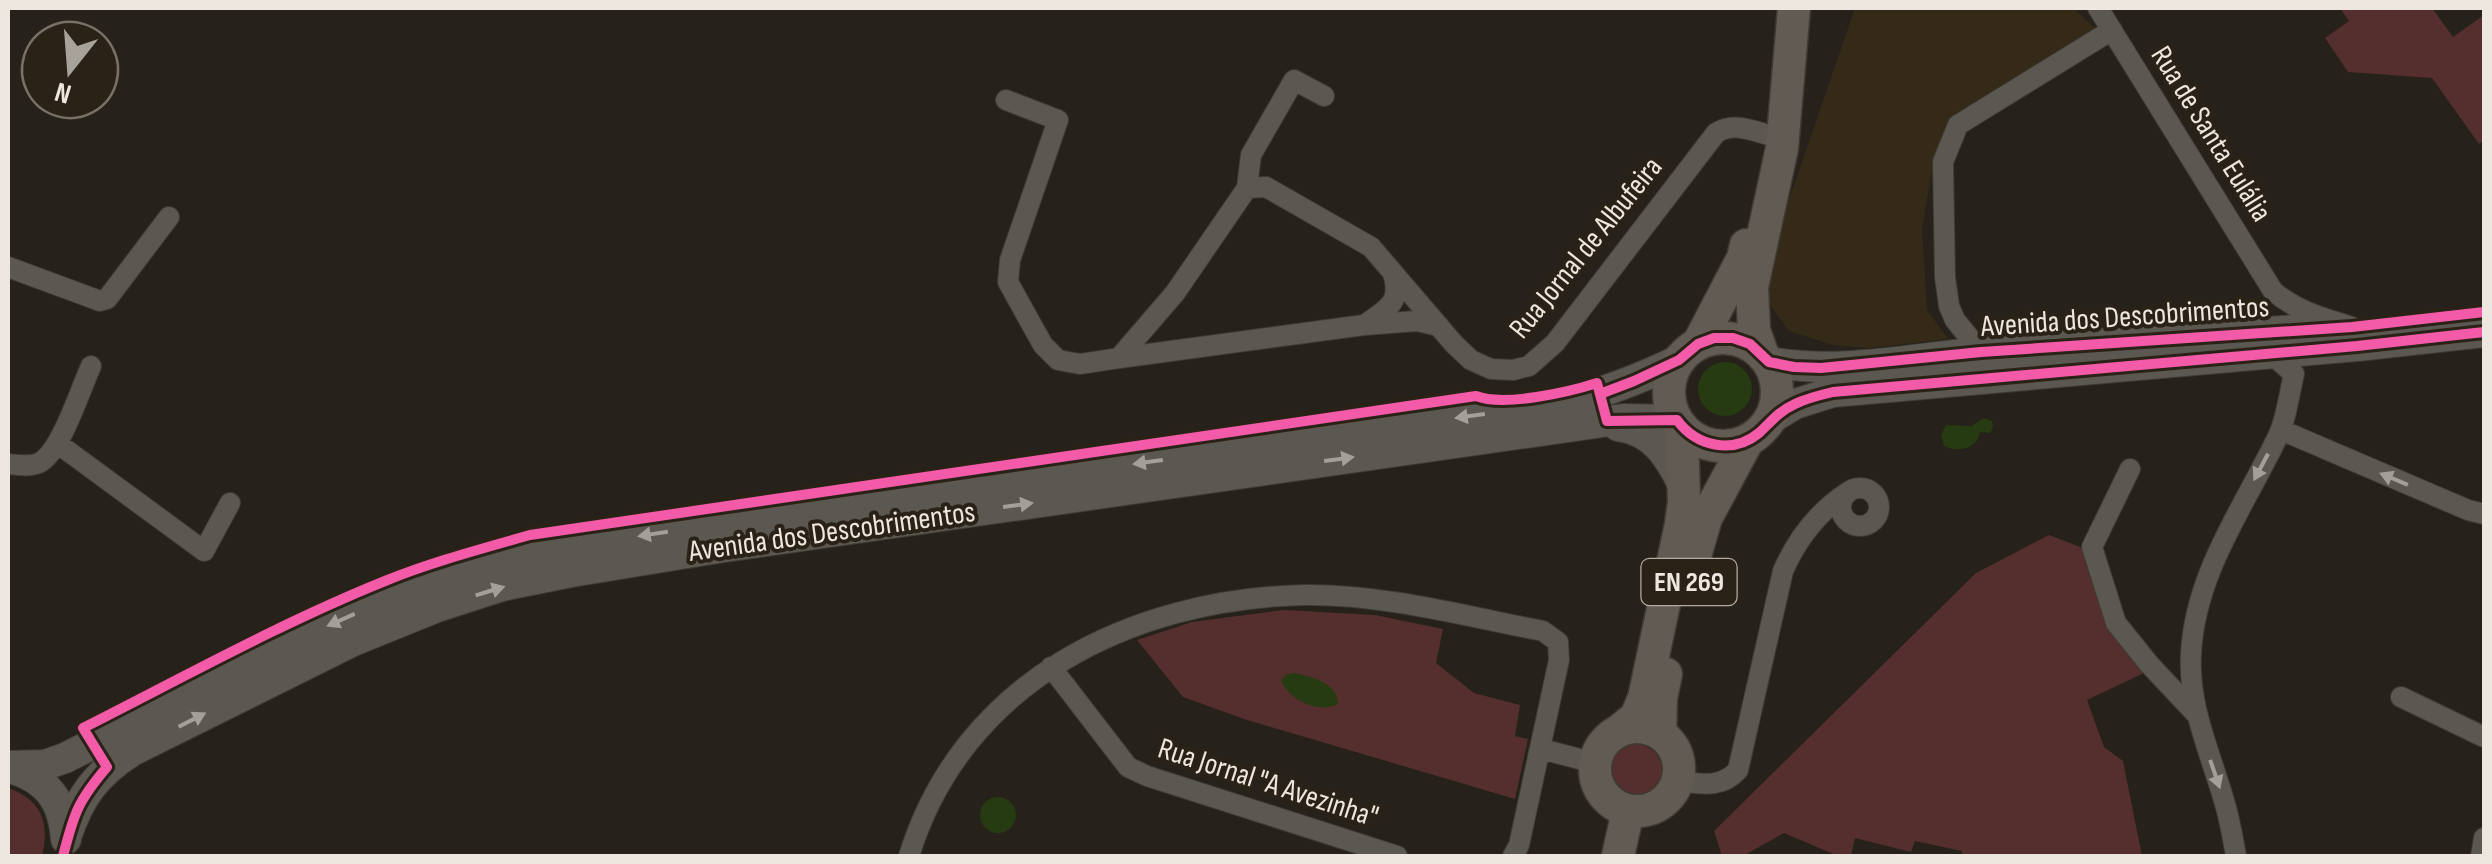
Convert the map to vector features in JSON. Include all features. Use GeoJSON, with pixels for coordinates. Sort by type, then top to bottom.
{"type":"FeatureCollection","features":[{"type":"Feature","properties":{"kind":"main road","name":"EN 269"},"geometry":{"type":"LineString","coordinates":[[1678,781],[1674,750],[1660,734],[1661,698],[1699,538],[1714,501],[1776,406],[1775,376],[1754,330],[1752,288],[1782,148],[1794,8]]}},
{"type":"Feature","properties":{"kind":"main road","name":"EN 269"},"geometry":{"type":"LineString","coordinates":[[1594,763],[1603,743],[1636,718],[1644,698],[1682,524],[1679,423],[1669,392],[1671,375],[1743,258],[1788,92]]}},
{"type":"Feature","properties":{"kind":"main road"},"geometry":{"type":"LineString","coordinates":[[1688,352],[1714,338],[1732,338],[1750,344],[1766,359]]}},
{"type":"Feature","properties":{"kind":"main road"},"geometry":{"type":"LineString","coordinates":[[1679,423],[1692,436],[1720,446],[1734,445],[1759,430]]}},
{"type":"Feature","properties":{"kind":"main road"},"geometry":{"type":"LineString","coordinates":[[1620,730],[1647,728],[1660,734]]}},
{"type":"Feature","properties":{"kind":"main road"},"geometry":{"type":"LineString","coordinates":[[1594,763],[1599,788],[1606,799],[1628,811],[1655,808],[1678,781]]}},
{"type":"Feature","properties":{"kind":"main road"},"geometry":{"type":"LineString","coordinates":[[1618,856],[1628,811]]}},
{"type":"Feature","properties":{"kind":"street","name":"Rua de Santa Eulália"},"geometry":{"type":"LineString","coordinates":[[2098,8],[2273,291]]}},
{"type":"Feature","properties":{"kind":"street"},"geometry":{"type":"LineString","coordinates":[[1981,352],[1956,320],[1946,278],[1943,162],[1958,125],[2112,30]]}},
{"type":"Feature","properties":{"kind":"street"},"geometry":{"type":"LineString","coordinates":[[1119,358],[1175,294],[1247,188],[1251,155],[1294,80],[1324,96]]}},
{"type":"Feature","properties":{"kind":"street"},"geometry":{"type":"LineString","coordinates":[[1006,100],[1058,120],[1010,260],[1008,282],[1043,345],[1058,360],[1080,364],[1416,320],[1439,326]]}},
{"type":"Feature","properties":{"kind":"street","name":"Rua Jornal de Albufeira"},"geometry":{"type":"LineString","coordinates":[[1247,188],[1266,187],[1371,246],[1471,360],[1492,369],[1513,370],[1529,366],[1555,343],[1716,133],[1736,126],[1776,137]]}},
{"type":"Feature","properties":{"kind":"street"},"geometry":{"type":"LineString","coordinates":[[8,268],[100,301],[107,299],[169,218]]}},
{"type":"Feature","properties":{"kind":"street"},"geometry":{"type":"LineString","coordinates":[[1364,325],[1392,305],[1398,288],[1392,270]]}},
{"type":"Feature","properties":{"kind":"street"},"geometry":{"type":"LineString","coordinates":[[2226,334],[2258,322],[2273,291],[2288,304],[2352,326]]}},
{"type":"Feature","properties":{"kind":"street","name":"Avenida dos Descobrimentos"},"geometry":{"type":"LineString","coordinates":[[1766,359],[1821,368],[2484,312]]}},
{"type":"Feature","properties":{"kind":"street","name":"Avenida dos Descobrimentos"},"geometry":{"type":"LineString","coordinates":[[1759,430],[1795,404],[1833,392],[2484,332]]}},
{"type":"Feature","properties":{"kind":"street","name":"Avenida dos Descobrimentos"},"geometry":{"type":"LineString","coordinates":[[8,766],[46,765],[65,758],[336,622],[470,571],[544,552],[738,520],[1548,405],[1600,394],[1688,352]]}},
{"type":"Feature","properties":{"kind":"street"},"geometry":{"type":"LineString","coordinates":[[2236,856],[2226,807],[2196,714],[2191,654],[2210,568],[2280,430],[2294,374],[2269,352]]}},
{"type":"Feature","properties":{"kind":"street"},"geometry":{"type":"LineString","coordinates":[[8,464],[36,464],[49,456],[91,366]]}},
{"type":"Feature","properties":{"kind":"street","name":"Avenida dos Descobrimentos"},"geometry":{"type":"LineString","coordinates":[[64,847],[76,809],[88,789],[107,767],[132,751],[352,640],[502,586],[724,547],[1623,419],[1679,423]]}},
{"type":"Feature","properties":{"kind":"street"},"geometry":{"type":"LineString","coordinates":[[1596,423],[1630,427],[1646,434],[1671,460],[1683,484]]}},
{"type":"Feature","properties":{"kind":"street"},"geometry":{"type":"LineString","coordinates":[[2280,430],[2484,514]]}},
{"type":"Feature","properties":{"kind":"street"},"geometry":{"type":"LineString","coordinates":[[56,442],[204,551],[230,504]]}},
{"type":"Feature","properties":{"kind":"street"},"geometry":{"type":"LineString","coordinates":[[2130,470],[2092,547],[2116,623],[2196,714]]}},
{"type":"Feature","properties":{"kind":"street"},"geometry":{"type":"LineString","coordinates":[[1678,781],[1717,784],[1729,780],[1738,770],[1783,571],[1793,549],[1820,516],[1834,501],[1848,492],[1866,488],[1879,502],[1875,520],[1863,527],[1830,513],[1820,516]]}},
{"type":"Feature","properties":{"kind":"street"},"geometry":{"type":"LineString","coordinates":[[1844,518],[1840,508],[1848,492]]}},
{"type":"Feature","properties":{"kind":"street"},"geometry":{"type":"LineString","coordinates":[[909,856],[926,810],[968,744],[987,720],[1051,667],[1128,627],[1213,603],[1305,595],[1377,600],[1543,632],[1558,642],[1559,660],[1541,749],[1513,856]]}},
{"type":"Feature","properties":{"kind":"street","name":"Rua Jornal \"A Avezinha\""},"geometry":{"type":"LineString","coordinates":[[1051,667],[1128,767],[1397,856]]}},
{"type":"Feature","properties":{"kind":"street"},"geometry":{"type":"LineString","coordinates":[[2401,697],[2484,738]]}},
{"type":"Feature","properties":{"kind":"street"},"geometry":{"type":"LineString","coordinates":[[1541,749],[1594,763]]}},
{"type":"Feature","properties":{"kind":"street"},"geometry":{"type":"LineString","coordinates":[[8,766],[41,782],[55,798],[63,813],[64,847]]}},
{"type":"Feature","properties":{"kind":"street"},"geometry":{"type":"LineString","coordinates":[[2481,856],[2484,838]]}},
{"type":"Feature","properties":{"kind":"shaded area"},"geometry":{"type":"Polygon","coordinates":[[[1855,8],[2073,8],[2096,29],[1949,132],[1933,164],[1922,229],[1927,310],[1948,339],[1869,348],[1833,345],[1789,331],[1766,299],[1783,217],[1855,8]]]}},
{"type":"Feature","properties":{"kind":"shaded area"},"geometry":{"type":"Polygon","coordinates":[[[2340,8],[2432,8],[2453,37],[2484,15],[2484,140],[2479,144],[2432,78],[2348,72],[2325,38],[2349,21],[2340,8]]]}},
{"type":"Feature","properties":{"kind":"shaded area"},"geometry":{"type":"Polygon","coordinates":[[[1725,362],[1744,370],[1752,389],[1744,408],[1725,416],[1706,408],[1698,389],[1706,370],[1725,362]]]}},
{"type":"Feature","properties":{"kind":"shaded area"},"geometry":{"type":"Polygon","coordinates":[[[1984,418],[1992,421],[1990,433],[1980,432],[1966,448],[1944,446],[1941,435],[1946,425],[1971,426],[1984,418]]]}},
{"type":"Feature","properties":{"kind":"shaded area"},"geometry":{"type":"Polygon","coordinates":[[[2049,535],[2088,550],[2148,671],[2087,700],[2104,747],[2123,761],[2142,856],[1962,856],[1962,851],[1915,841],[1911,852],[1855,838],[1851,856],[1838,856],[1784,833],[1743,856],[1722,856],[1714,831],[1976,573],[2049,535]]]}},
{"type":"Feature","properties":{"kind":"shaded area"},"geometry":{"type":"Polygon","coordinates":[[[1284,610],[1375,615],[1443,629],[1436,663],[1474,693],[1520,705],[1515,736],[1528,739],[1515,799],[1244,719],[1183,697],[1137,640],[1192,622],[1284,610]]]}},
{"type":"Feature","properties":{"kind":"shaded area"},"geometry":{"type":"Polygon","coordinates":[[[1293,673],[1329,686],[1338,704],[1313,706],[1297,699],[1281,680],[1293,673]]]}},
{"type":"Feature","properties":{"kind":"shaded area"},"geometry":{"type":"Polygon","coordinates":[[[1635,744],[1655,752],[1663,772],[1655,792],[1635,800],[1615,792],[1607,772],[1615,752],[1635,744]]]}},
{"type":"Feature","properties":{"kind":"shaded area"},"geometry":{"type":"Polygon","coordinates":[[[8,788],[29,799],[41,814],[45,833],[42,856],[8,856],[8,788]]]}},
{"type":"Feature","properties":{"kind":"shaded area"},"geometry":{"type":"Polygon","coordinates":[[[998,797],[1011,802],[1016,815],[1011,828],[998,833],[985,828],[980,815],[985,802],[998,797]]]}},
{"type":"Feature","properties":{"kind":"cycle path"},"geometry":{"type":"LineString","coordinates":[[1600,394],[1679,360],[1698,344],[1714,338],[1733,338],[1750,344],[1769,362],[1821,368],[1981,352],[2352,327],[2484,312]]}},
{"type":"Feature","properties":{"kind":"cycle path"},"geometry":{"type":"LineString","coordinates":[[63,856],[78,809],[107,767],[83,728],[346,597],[421,568],[530,535],[1476,396],[1503,400],[1536,397],[1597,383],[1607,421],[1677,420],[1694,436],[1726,445],[1749,440],[1795,404],[1833,392],[2484,332]]}}]}
